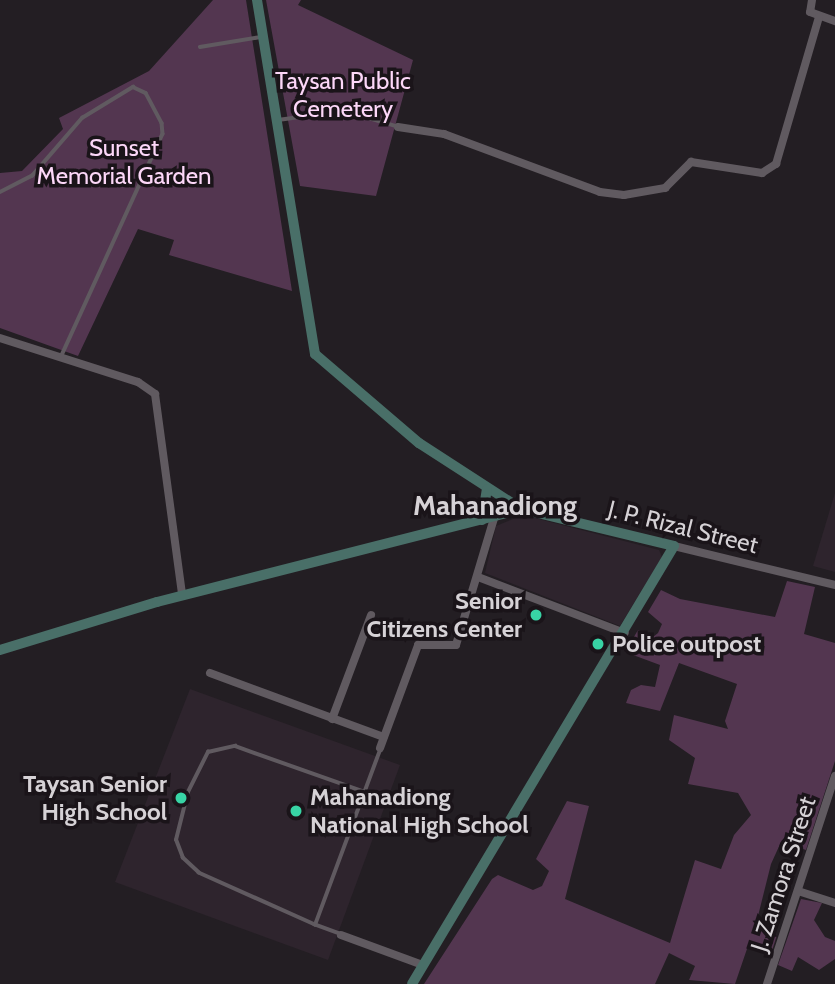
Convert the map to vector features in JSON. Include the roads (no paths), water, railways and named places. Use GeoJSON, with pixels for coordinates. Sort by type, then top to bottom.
{"type":"FeatureCollection","features":[{"type":"Feature","properties":{"kind":"main road"},"geometry":{"type":"LineString","coordinates":[[257,0],[315,354],[419,443],[521,509]]}},
{"type":"Feature","properties":{"kind":"main road"},"geometry":{"type":"LineString","coordinates":[[482,520],[487,489]]}},
{"type":"Feature","properties":{"kind":"main road"},"geometry":{"type":"LineString","coordinates":[[0,650],[182,595],[521,509]]}},
{"type":"Feature","properties":{"kind":"main road","name":"J. P. Rizal Street"},"geometry":{"type":"LineString","coordinates":[[521,509],[674,546]]}},
{"type":"Feature","properties":{"kind":"main road"},"geometry":{"type":"LineString","coordinates":[[412,984],[625,633],[674,546]]}},
{"type":"Feature","properties":{"kind":"street"},"geometry":{"type":"LineString","coordinates":[[812,0],[810,12],[835,21]]}},
{"type":"Feature","properties":{"kind":"street"},"geometry":{"type":"LineString","coordinates":[[398,127],[444,134],[600,192],[624,195],[665,188],[691,162],[762,173],[776,164],[819,17]]}},
{"type":"Feature","properties":{"kind":"street"},"geometry":{"type":"LineString","coordinates":[[0,338],[138,382],[155,394],[182,595]]}},
{"type":"Feature","properties":{"kind":"street"},"geometry":{"type":"LineString","coordinates":[[380,748],[418,645],[456,645],[495,515]]}},
{"type":"Feature","properties":{"kind":"street","name":"J. P. Rizal Street"},"geometry":{"type":"LineString","coordinates":[[674,546],[835,585]]}},
{"type":"Feature","properties":{"kind":"street"},"geometry":{"type":"LineString","coordinates":[[478,577],[625,633]]}},
{"type":"Feature","properties":{"kind":"street"},"geometry":{"type":"LineString","coordinates":[[332,719],[371,615]]}},
{"type":"Feature","properties":{"kind":"street"},"geometry":{"type":"LineString","coordinates":[[210,673],[384,737]]}},
{"type":"Feature","properties":{"kind":"street","name":"J. Zamora Street"},"geometry":{"type":"LineString","coordinates":[[767,984],[835,776]]}},
{"type":"Feature","properties":{"kind":"street"},"geometry":{"type":"LineString","coordinates":[[798,891],[835,903]]}},
{"type":"Feature","properties":{"kind":"street"},"geometry":{"type":"LineString","coordinates":[[341,934],[423,965]]}},
{"type":"Feature","properties":{"kind":"lane"},"geometry":{"type":"LineString","coordinates":[[200,47],[263,37]]}},
{"type":"Feature","properties":{"kind":"lane"},"geometry":{"type":"LineString","coordinates":[[0,192],[32,176],[82,118],[132,87],[146,93],[162,123],[163,134],[62,358]]}},
{"type":"Feature","properties":{"kind":"lane"},"geometry":{"type":"LineString","coordinates":[[278,120],[345,111],[398,127]]}},
{"type":"Feature","properties":{"kind":"lane"},"geometry":{"type":"LineString","coordinates":[[341,934],[199,873],[183,858],[176,840],[188,792],[208,752],[235,746],[365,792]]}},
{"type":"Feature","properties":{"kind":"lane"},"geometry":{"type":"LineString","coordinates":[[315,925],[380,748]]}},
{"type":"Feature","properties":{"kind":"place","name":"Senior Citizens Center"},"geometry":{"type":"Point","coordinates":[536,615]}},
{"type":"Feature","properties":{"kind":"place","name":"Police outpost"},"geometry":{"type":"Point","coordinates":[598,644]}},
{"type":"Feature","properties":{"kind":"place","name":"Taysan Senior High School"},"geometry":{"type":"Point","coordinates":[181,798]}},
{"type":"Feature","properties":{"kind":"place","name":"Mahanadiong National High School"},"geometry":{"type":"Point","coordinates":[296,811]}},
{"type":"Feature","properties":{"kind":"district","name":"Mahanadiong"},"geometry":{"type":"Point","coordinates":[495,505]}},
{"type":"Feature","properties":{"kind":"park label","name":"Taysan Public Cemetery"},"geometry":{"type":"Point","coordinates":[343,95]}},
{"type":"Feature","properties":{"kind":"park label","name":"Sunset Memorial Garden"},"geometry":{"type":"Point","coordinates":[124,162]}}]}
